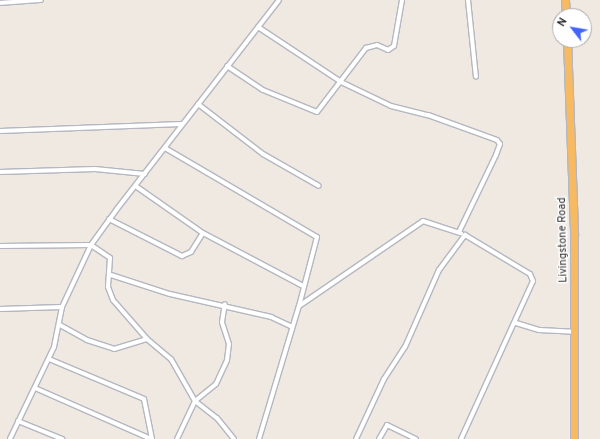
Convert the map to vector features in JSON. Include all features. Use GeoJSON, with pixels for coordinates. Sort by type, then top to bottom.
{"type":"FeatureCollection","features":[{"type":"Feature","properties":{"kind":"highway","name":"Livingstone Road"},"geometry":{"type":"LineString","coordinates":[[567,48],[575,332],[574,439]]}},
{"type":"Feature","properties":{"kind":"street"},"geometry":{"type":"LineString","coordinates":[[0,3],[41,0]]}},
{"type":"Feature","properties":{"kind":"street"},"geometry":{"type":"LineString","coordinates":[[10,439],[48,359],[60,325],[62,307],[91,245],[110,219],[137,187],[182,124],[279,0]]}},
{"type":"Feature","properties":{"kind":"street"},"geometry":{"type":"LineString","coordinates":[[227,66],[263,90],[317,112],[366,48],[377,45],[388,50],[394,46],[402,0]]}},
{"type":"Feature","properties":{"kind":"street"},"geometry":{"type":"LineString","coordinates":[[468,0],[476,77]]}},
{"type":"Feature","properties":{"kind":"street"},"geometry":{"type":"LineString","coordinates":[[258,26],[341,82],[391,106],[428,115],[497,140],[500,144],[496,155],[459,232]]}},
{"type":"Feature","properties":{"kind":"street"},"geometry":{"type":"LineString","coordinates":[[198,104],[263,154],[319,186]]}},
{"type":"Feature","properties":{"kind":"street"},"geometry":{"type":"LineString","coordinates":[[0,131],[182,124]]}},
{"type":"Feature","properties":{"kind":"street"},"geometry":{"type":"LineString","coordinates":[[165,148],[317,237],[302,286],[299,306],[259,439]]}},
{"type":"Feature","properties":{"kind":"street"},"geometry":{"type":"LineString","coordinates":[[0,172],[95,169],[145,174]]}},
{"type":"Feature","properties":{"kind":"street"},"geometry":{"type":"LineString","coordinates":[[137,187],[202,233],[302,286]]}},
{"type":"Feature","properties":{"kind":"street"},"geometry":{"type":"LineString","coordinates":[[110,219],[182,256],[191,252],[202,233]]}},
{"type":"Feature","properties":{"kind":"street"},"geometry":{"type":"LineString","coordinates":[[299,306],[423,221],[465,235],[533,278],[516,323],[461,439]]}},
{"type":"Feature","properties":{"kind":"street"},"geometry":{"type":"LineString","coordinates":[[356,439],[384,379],[405,347],[439,270],[465,235]]}},
{"type":"Feature","properties":{"kind":"street"},"geometry":{"type":"LineString","coordinates":[[0,246],[91,245],[110,258],[111,275],[108,288],[113,300],[147,339],[172,359],[195,401],[217,418],[234,439]]}},
{"type":"Feature","properties":{"kind":"street"},"geometry":{"type":"LineString","coordinates":[[111,275],[170,294],[225,304],[292,326]]}},
{"type":"Feature","properties":{"kind":"street"},"geometry":{"type":"LineString","coordinates":[[177,439],[195,401],[216,384],[227,360],[229,344],[222,322],[225,304]]}},
{"type":"Feature","properties":{"kind":"street"},"geometry":{"type":"LineString","coordinates":[[0,309],[62,307]]}},
{"type":"Feature","properties":{"kind":"street"},"geometry":{"type":"LineString","coordinates":[[516,323],[540,330],[575,332]]}},
{"type":"Feature","properties":{"kind":"street"},"geometry":{"type":"LineString","coordinates":[[60,325],[87,340],[114,348],[147,339]]}},
{"type":"Feature","properties":{"kind":"street"},"geometry":{"type":"LineString","coordinates":[[48,359],[141,396],[147,406],[152,439]]}},
{"type":"Feature","properties":{"kind":"street"},"geometry":{"type":"LineString","coordinates":[[35,388],[152,439]]}},
{"type":"Feature","properties":{"kind":"street"},"geometry":{"type":"LineString","coordinates":[[18,421],[62,439]]}},
{"type":"Feature","properties":{"kind":"street"},"geometry":{"type":"LineString","coordinates":[[379,439],[387,425],[416,439]]}}]}
